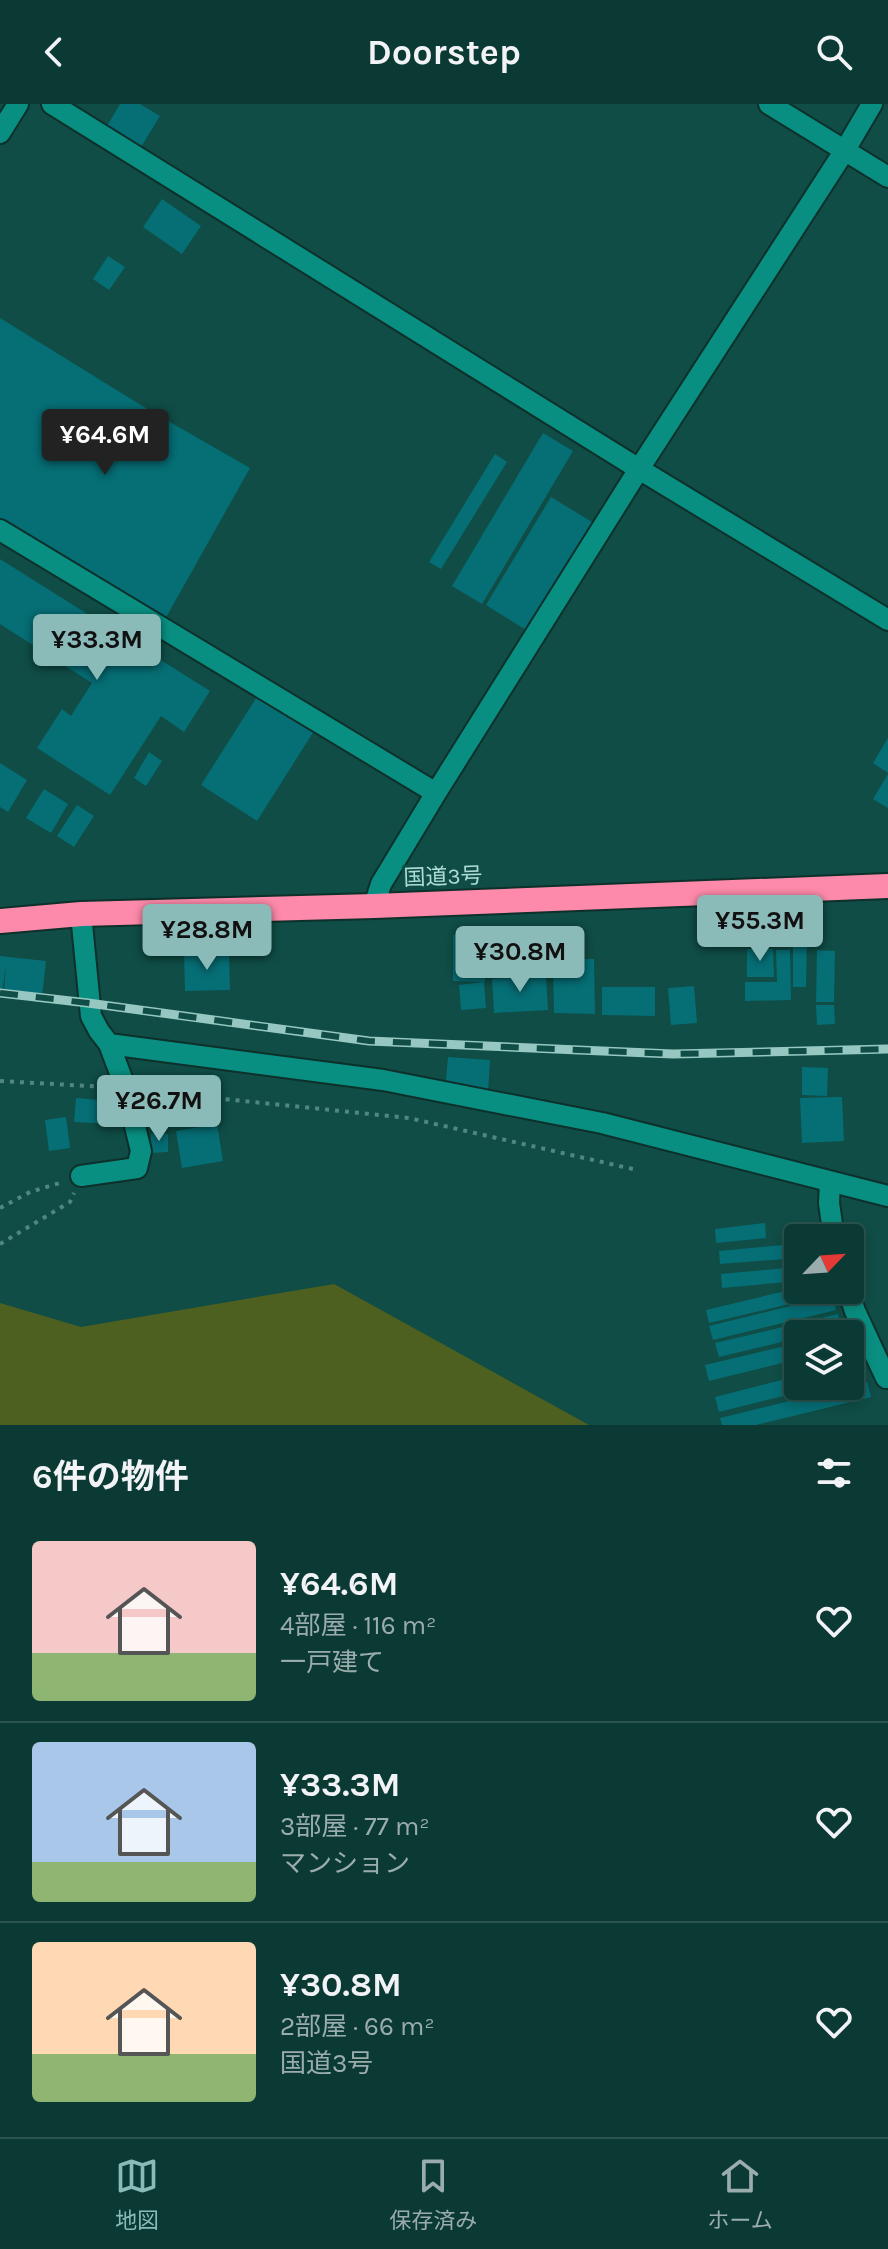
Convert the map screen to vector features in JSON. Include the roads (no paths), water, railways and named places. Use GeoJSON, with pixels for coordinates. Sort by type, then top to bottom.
{"type":"FeatureCollection","features":[{"type":"Feature","properties":{"kind":"highway","name":"国道3号"},"geometry":{"type":"LineString","coordinates":[[0,921],[81,914],[888,886]]}},
{"type":"Feature","properties":{"kind":"street"},"geometry":{"type":"LineString","coordinates":[[0,133],[18,104]]}},
{"type":"Feature","properties":{"kind":"street"},"geometry":{"type":"LineString","coordinates":[[52,104],[888,620]]}},
{"type":"Feature","properties":{"kind":"street"},"geometry":{"type":"LineString","coordinates":[[769,104],[888,177]]}},
{"type":"Feature","properties":{"kind":"street"},"geometry":{"type":"LineString","coordinates":[[374,906],[381,884],[436,793],[872,104]]}},
{"type":"Feature","properties":{"kind":"street"},"geometry":{"type":"LineString","coordinates":[[0,530],[436,793]]}},
{"type":"Feature","properties":{"kind":"street"},"geometry":{"type":"LineString","coordinates":[[81,914],[91,1016],[109,1044],[126,1089],[141,1151],[137,1168],[81,1176]]}},
{"type":"Feature","properties":{"kind":"street"},"geometry":{"type":"LineString","coordinates":[[109,1044],[415,1086],[602,1123],[888,1196]]}},
{"type":"Feature","properties":{"kind":"street"},"geometry":{"type":"LineString","coordinates":[[830,1182],[832,1224]]}},
{"type":"Feature","properties":{"kind":"street"},"geometry":{"type":"LineString","coordinates":[[853,1304],[886,1378]]}},
{"type":"Feature","properties":{"kind":"railway"},"geometry":{"type":"LineString","coordinates":[[0,993],[369,1041],[673,1054],[888,1049]]}}]}
